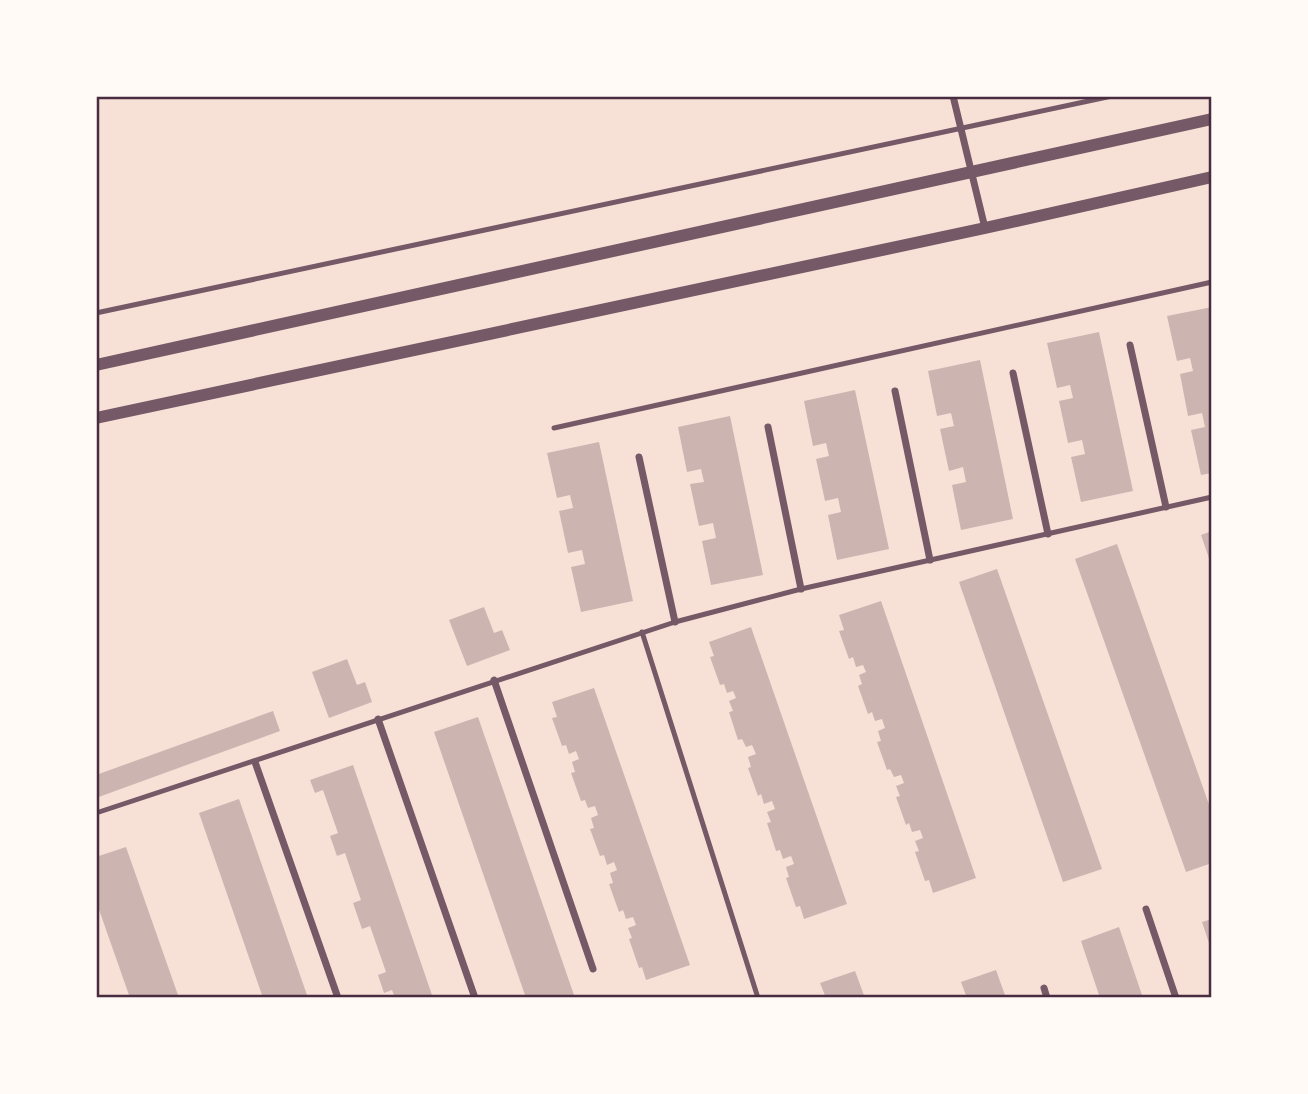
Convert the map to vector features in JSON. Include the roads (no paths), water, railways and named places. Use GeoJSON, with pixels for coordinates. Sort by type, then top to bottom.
{"type":"FeatureCollection","features":[{"type":"Feature","properties":{"kind":"street"},"geometry":{"type":"LineString","coordinates":[[953,96],[985,228]]}},
{"type":"Feature","properties":{"kind":"street"},"geometry":{"type":"LineString","coordinates":[[96,365],[1212,119]]}},
{"type":"Feature","properties":{"kind":"street"},"geometry":{"type":"LineString","coordinates":[[96,418],[1212,177]]}},
{"type":"Feature","properties":{"kind":"street"},"geometry":{"type":"LineString","coordinates":[[1130,345],[1166,508]]}},
{"type":"Feature","properties":{"kind":"street"},"geometry":{"type":"LineString","coordinates":[[1013,373],[1048,534]]}},
{"type":"Feature","properties":{"kind":"street"},"geometry":{"type":"LineString","coordinates":[[895,391],[930,560]]}},
{"type":"Feature","properties":{"kind":"street"},"geometry":{"type":"LineString","coordinates":[[768,427],[801,589]]}},
{"type":"Feature","properties":{"kind":"street"},"geometry":{"type":"LineString","coordinates":[[639,457],[675,622]]}},
{"type":"Feature","properties":{"kind":"street"},"geometry":{"type":"LineString","coordinates":[[494,680],[593,969]]}},
{"type":"Feature","properties":{"kind":"street"},"geometry":{"type":"LineString","coordinates":[[378,719],[475,998]]}},
{"type":"Feature","properties":{"kind":"street"},"geometry":{"type":"LineString","coordinates":[[255,762],[338,998]]}},
{"type":"Feature","properties":{"kind":"street"},"geometry":{"type":"LineString","coordinates":[[1146,909],[1176,998]]}},
{"type":"Feature","properties":{"kind":"street"},"geometry":{"type":"LineString","coordinates":[[1044,988],[1047,998]]}},
{"type":"Feature","properties":{"kind":"lane"},"geometry":{"type":"LineString","coordinates":[[96,313],[1112,96]]}},
{"type":"Feature","properties":{"kind":"lane"},"geometry":{"type":"LineString","coordinates":[[554,428],[1212,282]]}},
{"type":"Feature","properties":{"kind":"lane"},"geometry":{"type":"LineString","coordinates":[[96,813],[675,622],[801,589],[1212,497]]}},
{"type":"Feature","properties":{"kind":"lane"},"geometry":{"type":"LineString","coordinates":[[642,632],[758,998]]}}]}
